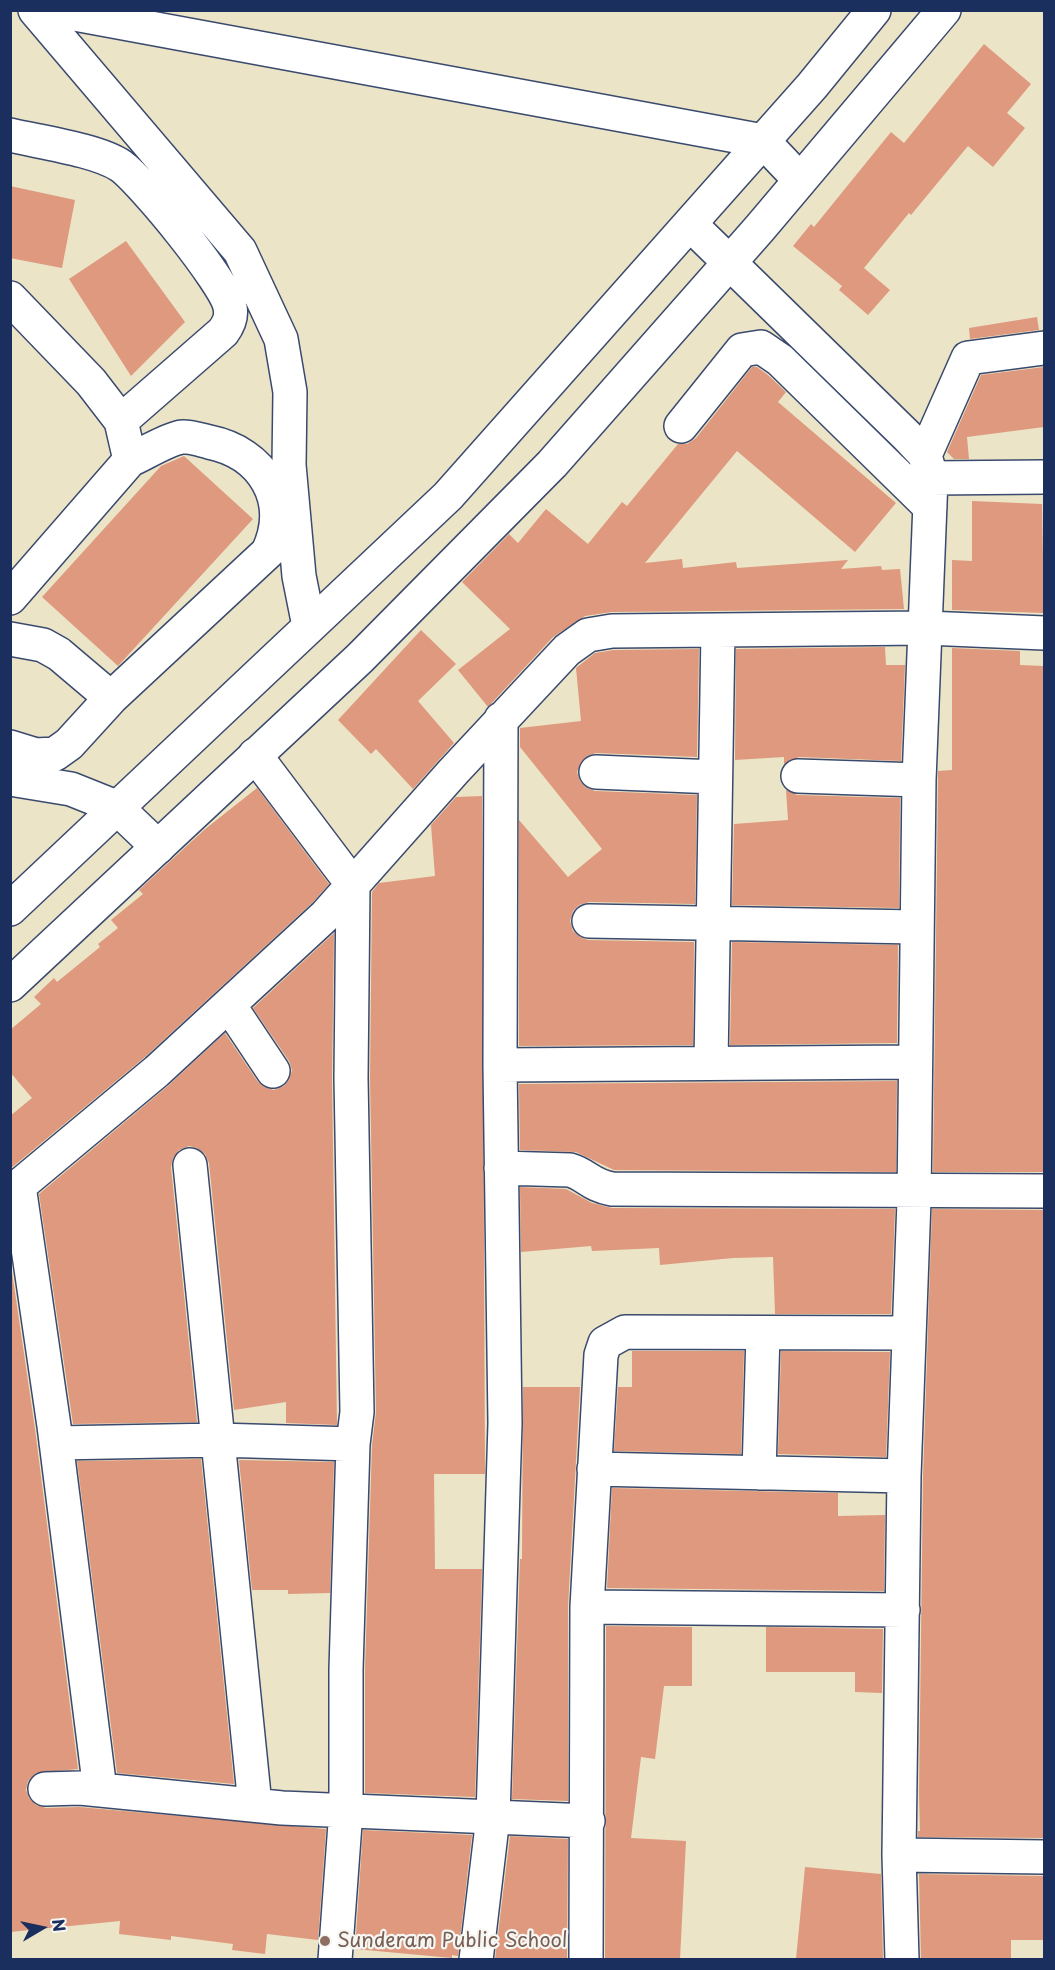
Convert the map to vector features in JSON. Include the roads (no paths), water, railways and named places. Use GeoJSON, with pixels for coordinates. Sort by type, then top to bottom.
{"type":"FeatureCollection","features":[{"type":"Feature","properties":{"kind":"street"},"geometry":{"type":"LineString","coordinates":[[35,10],[240,251],[277,329],[281,339],[290,392],[290,465],[299,576],[309,626]]}},
{"type":"Feature","properties":{"kind":"street"},"geometry":{"type":"LineString","coordinates":[[53,10],[763,141],[800,180]]}},
{"type":"Feature","properties":{"kind":"street"},"geometry":{"type":"LineString","coordinates":[[10,909],[448,496],[763,141],[874,10]]}},
{"type":"Feature","properties":{"kind":"street"},"geometry":{"type":"LineString","coordinates":[[10,986],[360,658],[552,464],[800,180],[944,10]]}},
{"type":"Feature","properties":{"kind":"street"},"geometry":{"type":"LineString","coordinates":[[10,135],[100,157],[121,166],[203,262],[230,305],[230,321],[223,332],[121,421]]}},
{"type":"Feature","properties":{"kind":"street"},"geometry":{"type":"LineString","coordinates":[[690,224],[730,261],[929,480]]}},
{"type":"Feature","properties":{"kind":"street"},"geometry":{"type":"LineString","coordinates":[[10,298],[91,382],[121,421],[130,460]]}},
{"type":"Feature","properties":{"kind":"street"},"geometry":{"type":"LineString","coordinates":[[681,426],[742,350],[761,347],[929,480],[1044,477]]}},
{"type":"Feature","properties":{"kind":"street"},"geometry":{"type":"LineString","coordinates":[[903,1959],[899,1855],[904,1476],[914,1190],[916,927],[929,480],[968,358],[1044,348]]}},
{"type":"Feature","properties":{"kind":"street"},"geometry":{"type":"LineString","coordinates":[[10,598],[130,460],[183,437],[229,446],[254,462],[271,486],[278,511],[276,534],[267,552],[111,698],[69,744],[55,754],[36,755],[10,747]]}},
{"type":"Feature","properties":{"kind":"street"},"geometry":{"type":"LineString","coordinates":[[100,1790],[56,1443],[19,1186],[157,1071],[326,915],[501,719],[567,650],[588,635],[612,631],[926,628],[1044,633]]}},
{"type":"Feature","properties":{"kind":"street"},"geometry":{"type":"LineString","coordinates":[[711,1063],[718,630]]}},
{"type":"Feature","properties":{"kind":"street"},"geometry":{"type":"LineString","coordinates":[[10,639],[43,645],[59,654],[111,698]]}},
{"type":"Feature","properties":{"kind":"street"},"geometry":{"type":"LineString","coordinates":[[476,1959],[493,1817],[505,1423],[500,1065],[501,719]]}},
{"type":"Feature","properties":{"kind":"street"},"geometry":{"type":"LineString","coordinates":[[255,755],[353,885],[351,1078],[357,1401],[353,1444],[346,1669],[346,1810],[335,1959]]}},
{"type":"Feature","properties":{"kind":"street"},"geometry":{"type":"LineString","coordinates":[[596,772],[715,777]]}},
{"type":"Feature","properties":{"kind":"street"},"geometry":{"type":"LineString","coordinates":[[798,776],[920,780]]}},
{"type":"Feature","properties":{"kind":"street"},"geometry":{"type":"LineString","coordinates":[[10,779],[71,789],[116,807],[158,847]]}},
{"type":"Feature","properties":{"kind":"street"},"geometry":{"type":"LineString","coordinates":[[589,921],[916,927]]}},
{"type":"Feature","properties":{"kind":"street"},"geometry":{"type":"LineString","coordinates":[[229,1005],[273,1071]]}},
{"type":"Feature","properties":{"kind":"street"},"geometry":{"type":"LineString","coordinates":[[500,1065],[915,1062]]}},
{"type":"Feature","properties":{"kind":"street"},"geometry":{"type":"LineString","coordinates":[[190,1165],[255,1805]]}},
{"type":"Feature","properties":{"kind":"street"},"geometry":{"type":"LineString","coordinates":[[501,1168],[570,1170],[578,1172],[597,1186],[612,1189],[1044,1191]]}},
{"type":"Feature","properties":{"kind":"street"},"geometry":{"type":"LineString","coordinates":[[586,1959],[587,1607],[601,1356],[605,1343],[625,1332],[908,1333]]}},
{"type":"Feature","properties":{"kind":"street"},"geometry":{"type":"LineString","coordinates":[[759,1473],[763,1333]]}},
{"type":"Feature","properties":{"kind":"street"},"geometry":{"type":"LineString","coordinates":[[56,1443],[218,1440],[353,1444]]}},
{"type":"Feature","properties":{"kind":"street"},"geometry":{"type":"LineString","coordinates":[[594,1469],[904,1476]]}},
{"type":"Feature","properties":{"kind":"street"},"geometry":{"type":"LineString","coordinates":[[587,1607],[903,1610]]}},
{"type":"Feature","properties":{"kind":"street"},"geometry":{"type":"LineString","coordinates":[[45,1789],[100,1790],[255,1805],[588,1821]]}},
{"type":"Feature","properties":{"kind":"street"},"geometry":{"type":"LineString","coordinates":[[899,1855],[1044,1857]]}},
{"type":"Feature","properties":{"kind":"place","name":"Sunderam Public School"},"geometry":{"type":"Point","coordinates":[325,1941]}}]}
